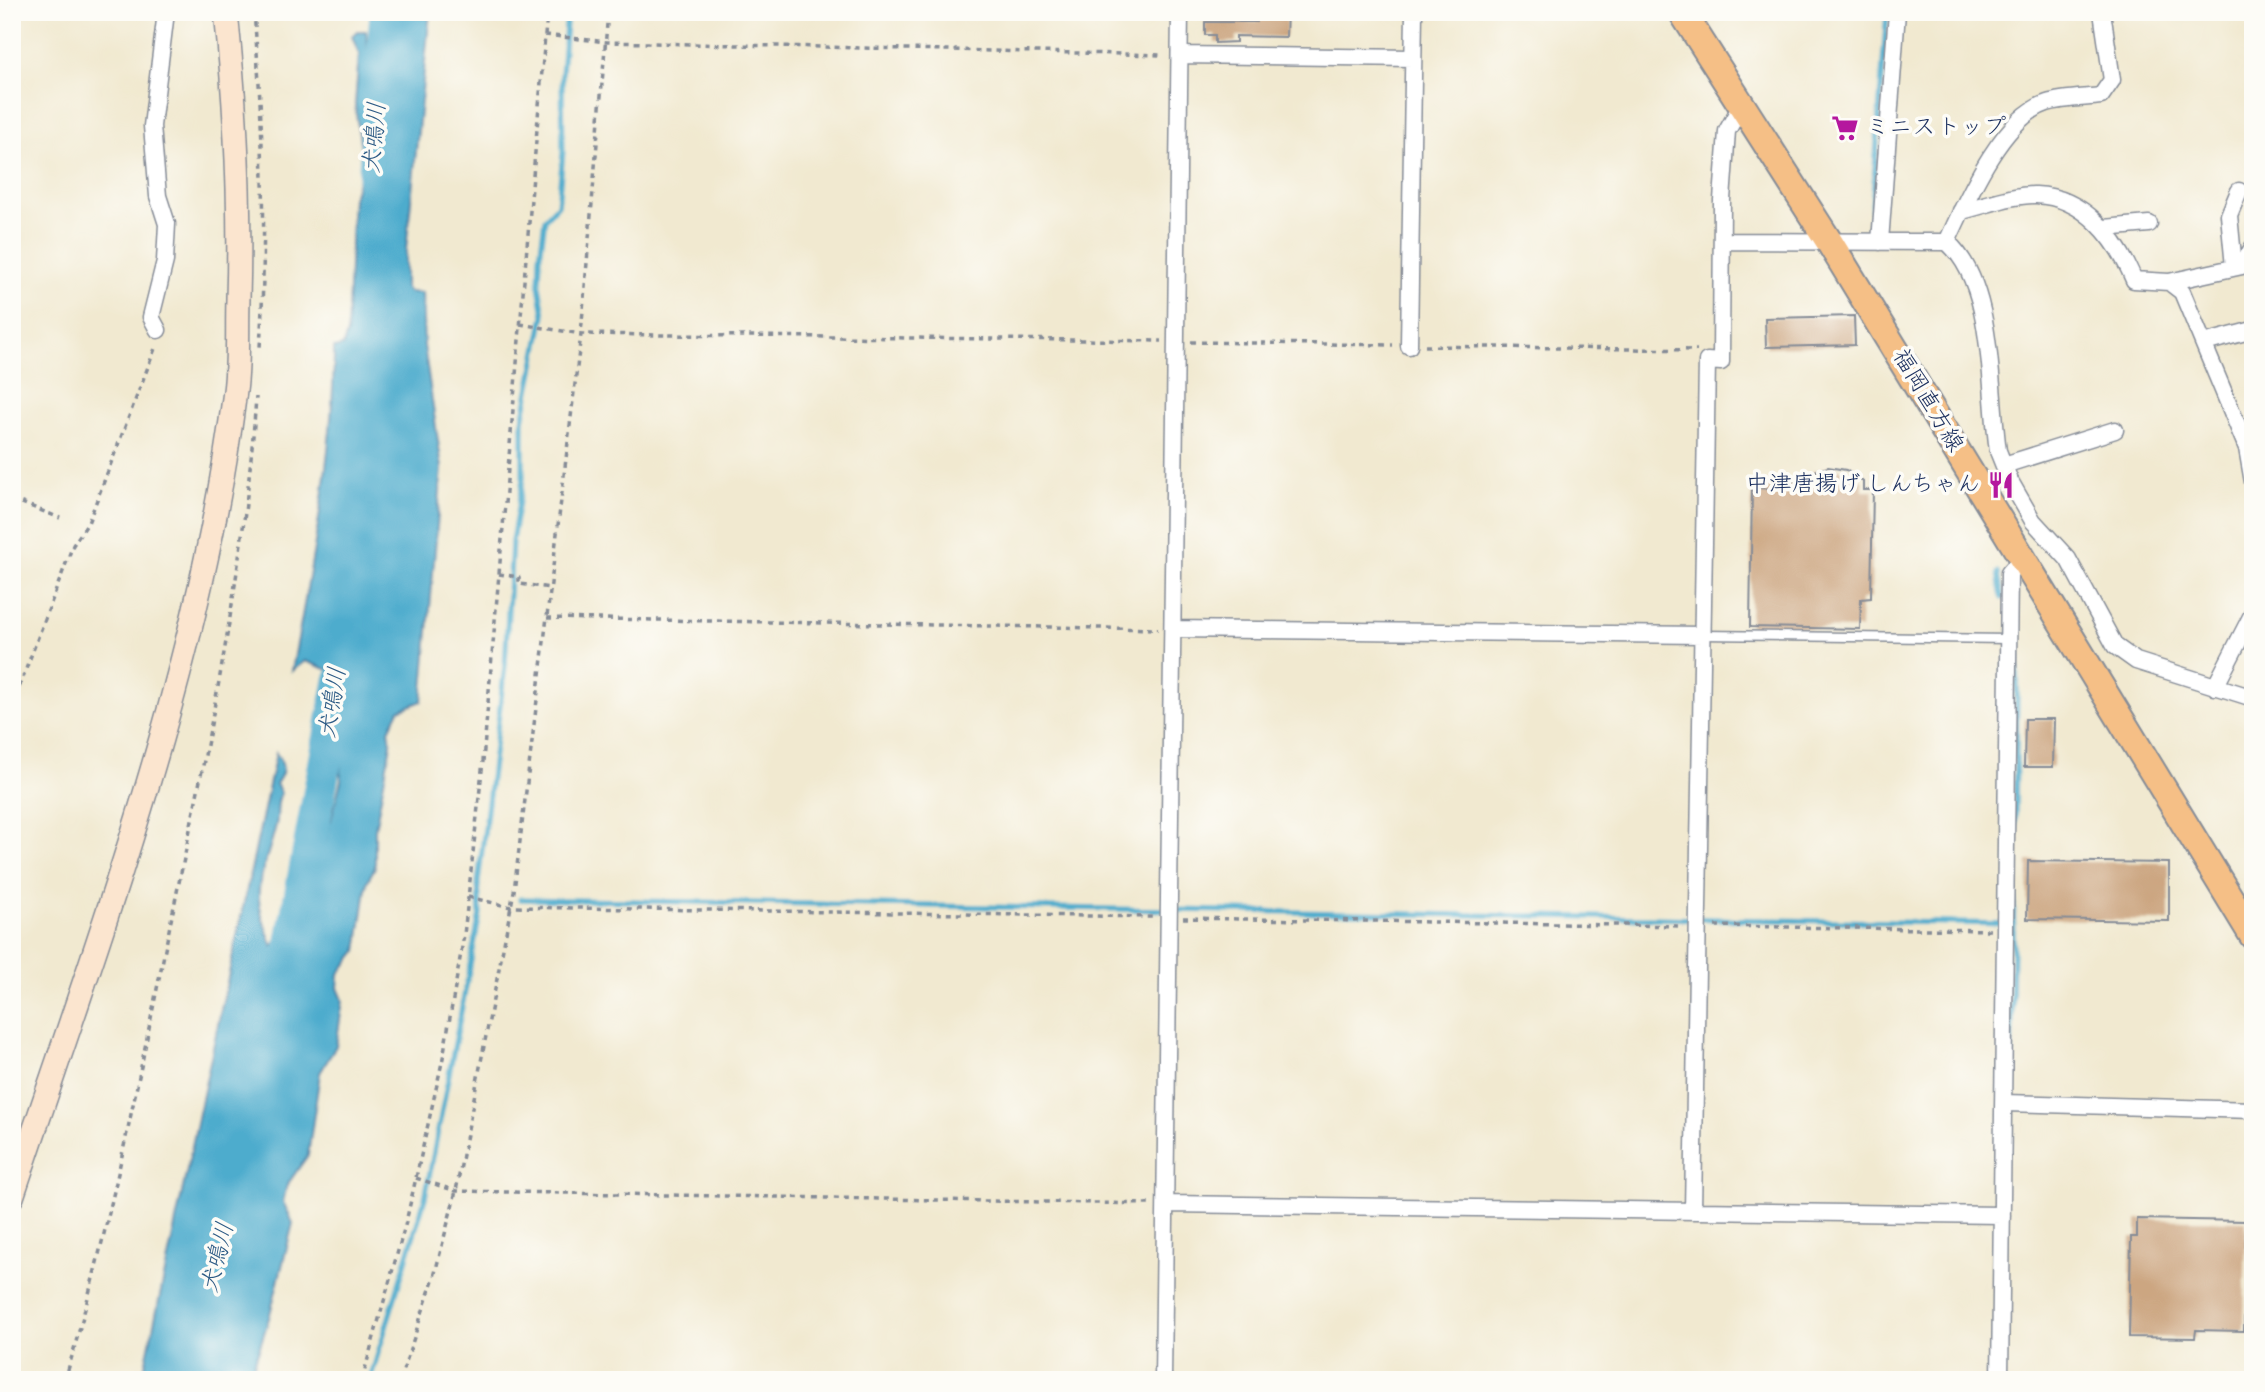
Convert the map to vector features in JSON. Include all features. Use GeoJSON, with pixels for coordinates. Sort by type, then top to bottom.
{"type":"FeatureCollection","features":[{"type":"Feature","properties":{"kind":"main road","name":"福岡直方線"},"geometry":{"type":"LineString","coordinates":[[1682,12],[1830,243],[2253,936]]}},
{"type":"Feature","properties":{"kind":"street"},"geometry":{"type":"LineString","coordinates":[[158,330],[151,317],[165,261],[167,224],[158,195],[152,126],[166,12]]}},
{"type":"Feature","properties":{"kind":"street"},"geometry":{"type":"LineString","coordinates":[[12,1197],[163,739],[204,571],[236,375],[241,210],[237,129],[226,12]]}},
{"type":"Feature","properties":{"kind":"street"},"geometry":{"type":"LineString","coordinates":[[1163,1380],[1180,12]]}},
{"type":"Feature","properties":{"kind":"street"},"geometry":{"type":"LineString","coordinates":[[1409,346],[1414,12]]}},
{"type":"Feature","properties":{"kind":"street"},"geometry":{"type":"LineString","coordinates":[[1880,242],[1897,12]]}},
{"type":"Feature","properties":{"kind":"street"},"geometry":{"type":"LineString","coordinates":[[1947,242],[1991,156],[2026,114],[2047,103],[2101,96],[2112,80],[2102,12]]}},
{"type":"Feature","properties":{"kind":"street"},"geometry":{"type":"LineString","coordinates":[[1180,55],[1413,58]]}},
{"type":"Feature","properties":{"kind":"street"},"geometry":{"type":"LineString","coordinates":[[1693,1211],[1707,356],[1721,362],[1722,241],[1727,131],[1741,106]]}},
{"type":"Feature","properties":{"kind":"street"},"geometry":{"type":"LineString","coordinates":[[2234,267],[2229,215],[2239,191]]}},
{"type":"Feature","properties":{"kind":"street"},"geometry":{"type":"LineString","coordinates":[[1961,211],[2033,195],[2054,197],[2087,213],[2104,228],[2126,261],[2134,280],[2169,282],[2242,266],[2253,247]]}},
{"type":"Feature","properties":{"kind":"street"},"geometry":{"type":"LineString","coordinates":[[2104,228],[2149,224]]}},
{"type":"Feature","properties":{"kind":"street"},"geometry":{"type":"LineString","coordinates":[[1722,241],[1947,242],[1959,252],[1978,286],[1985,324],[1998,451],[2033,521],[2067,559],[2115,646],[2136,661],[2253,698]]}},
{"type":"Feature","properties":{"kind":"street"},"geometry":{"type":"LineString","coordinates":[[2169,282],[2182,292],[2204,343],[2247,448],[2253,482]]}},
{"type":"Feature","properties":{"kind":"street"},"geometry":{"type":"LineString","coordinates":[[2204,343],[2253,330]]}},
{"type":"Feature","properties":{"kind":"street"},"geometry":{"type":"LineString","coordinates":[[2004,465],[2115,430]]}},
{"type":"Feature","properties":{"kind":"street"},"geometry":{"type":"LineString","coordinates":[[2000,1380],[2009,573],[2022,558]]}},
{"type":"Feature","properties":{"kind":"street"},"geometry":{"type":"LineString","coordinates":[[2215,687],[2253,613]]}},
{"type":"Feature","properties":{"kind":"street"},"geometry":{"type":"LineString","coordinates":[[1173,629],[1703,635]]}},
{"type":"Feature","properties":{"kind":"street"},"geometry":{"type":"LineString","coordinates":[[2004,1103],[2253,1110]]}},
{"type":"Feature","properties":{"kind":"street"},"geometry":{"type":"LineString","coordinates":[[1167,1204],[2002,1215]]}},
{"type":"Feature","properties":{"kind":"lane"},"geometry":{"type":"LineString","coordinates":[[1703,635],[2009,639]]}},
{"type":"Feature","properties":{"kind":"path"},"geometry":{"type":"LineString","coordinates":[[362,1380],[416,1178],[443,1058],[468,897],[547,12]]}},
{"type":"Feature","properties":{"kind":"path"},"geometry":{"type":"LineString","coordinates":[[400,1380],[434,1277],[456,1191],[511,907],[581,334],[608,12]]}},
{"type":"Feature","properties":{"kind":"path"},"geometry":{"type":"LineString","coordinates":[[545,35],[607,42],[1180,55]]}},
{"type":"Feature","properties":{"kind":"path"},"geometry":{"type":"LineString","coordinates":[[520,324],[581,334],[1174,341],[1707,356]]}},
{"type":"Feature","properties":{"kind":"path"},"geometry":{"type":"LineString","coordinates":[[12,706],[73,545],[93,510],[155,347],[158,330]]}},
{"type":"Feature","properties":{"kind":"path"},"geometry":{"type":"LineString","coordinates":[[12,499],[60,519]]}},
{"type":"Feature","properties":{"kind":"path"},"geometry":{"type":"LineString","coordinates":[[498,574],[519,577],[519,584],[551,588]]}},
{"type":"Feature","properties":{"kind":"path"},"geometry":{"type":"LineString","coordinates":[[547,618],[1173,629]]}},
{"type":"Feature","properties":{"kind":"path"},"geometry":{"type":"LineString","coordinates":[[65,1380],[89,1300],[136,1089],[225,659]]}},
{"type":"Feature","properties":{"kind":"path"},"geometry":{"type":"LineString","coordinates":[[468,897],[511,907],[2006,930]]}},
{"type":"Feature","properties":{"kind":"path"},"geometry":{"type":"LineString","coordinates":[[416,1178],[456,1191],[1167,1204]]}},
{"type":"Feature","properties":{"kind":"water"},"geometry":{"type":"Polygon","coordinates":[[[383,12],[430,12],[405,260],[405,287],[409,292],[422,293],[424,346],[442,468],[422,701],[399,710],[389,730],[391,744],[375,829],[375,867],[367,882],[357,951],[339,974],[338,988],[343,1000],[336,1046],[320,1073],[308,1155],[287,1185],[283,1202],[293,1223],[269,1318],[249,1380],[142,1380],[276,753],[282,765],[281,776],[276,784],[281,793],[259,896],[265,926],[273,946],[287,923],[305,916],[312,907],[316,857],[324,849],[341,780],[340,761],[326,706],[331,678],[329,670],[305,661],[292,671],[326,470],[334,348],[343,346],[347,333],[353,198],[363,164],[355,105],[359,54],[352,36],[357,31],[366,31],[371,83],[370,135],[381,141],[393,40],[383,12]]]}},
{"type":"Feature","properties":{"kind":"building"},"geometry":{"type":"Polygon","coordinates":[[[1257,12],[1287,12],[1286,37],[1236,36],[1236,42],[1215,43],[1215,35],[1205,35],[1205,22],[1257,22],[1257,12]]]}},
{"type":"Feature","properties":{"kind":"building"},"geometry":{"type":"Polygon","coordinates":[[[1854,316],[1855,345],[1766,347],[1765,318],[1854,316]]]}},
{"type":"Feature","properties":{"kind":"building"},"geometry":{"type":"Polygon","coordinates":[[[1828,467],[1846,470],[1863,481],[1863,490],[1873,490],[1871,598],[1861,599],[1860,629],[1750,627],[1752,488],[1784,489],[1799,476],[1828,467]]]}},
{"type":"Feature","properties":{"kind":"building"},"geometry":{"type":"Polygon","coordinates":[[[2025,719],[2054,719],[2053,767],[2024,767],[2025,719]]]}},
{"type":"Feature","properties":{"kind":"building"},"geometry":{"type":"Polygon","coordinates":[[[2028,861],[2169,863],[2169,921],[2027,919],[2028,861]]]}},
{"type":"Feature","properties":{"kind":"building"},"geometry":{"type":"Polygon","coordinates":[[[2137,1219],[2246,1221],[2244,1331],[2196,1330],[2195,1338],[2129,1337],[2131,1237],[2137,1237],[2137,1219]]]}},
{"type":"Feature","properties":{"kind":"waterway","name":"犬鳴川"},"geometry":{"type":"LineString","coordinates":[[374,184],[386,12]]}},
{"type":"Feature","properties":{"kind":"waterway"},"geometry":{"type":"LineString","coordinates":[[370,1380],[425,1198],[480,914],[478,883],[505,666],[512,541],[523,479],[523,421],[544,315],[539,285],[540,257],[545,219],[558,205],[563,152],[562,74],[567,12]]}},
{"type":"Feature","properties":{"kind":"waterway"},"geometry":{"type":"LineString","coordinates":[[1870,232],[1887,12]]}},
{"type":"Feature","properties":{"kind":"waterway"},"geometry":{"type":"LineString","coordinates":[[1998,573],[2002,598]]}},
{"type":"Feature","properties":{"kind":"waterway"},"geometry":{"type":"LineString","coordinates":[[2011,1073],[2018,630],[2012,630]]}},
{"type":"Feature","properties":{"kind":"waterway","name":"犬鳴川"},"geometry":{"type":"LineString","coordinates":[[288,962],[340,681]]}},
{"type":"Feature","properties":{"kind":"waterway"},"geometry":{"type":"LineString","coordinates":[[520,899],[2014,924]]}},
{"type":"Feature","properties":{"kind":"place","name":"ミニストップ"},"geometry":{"type":"Point","coordinates":[1845,128]}},
{"type":"Feature","properties":{"kind":"place","name":"中津唐揚げ しんちゃん"},"geometry":{"type":"Point","coordinates":[2001,485]}}]}
